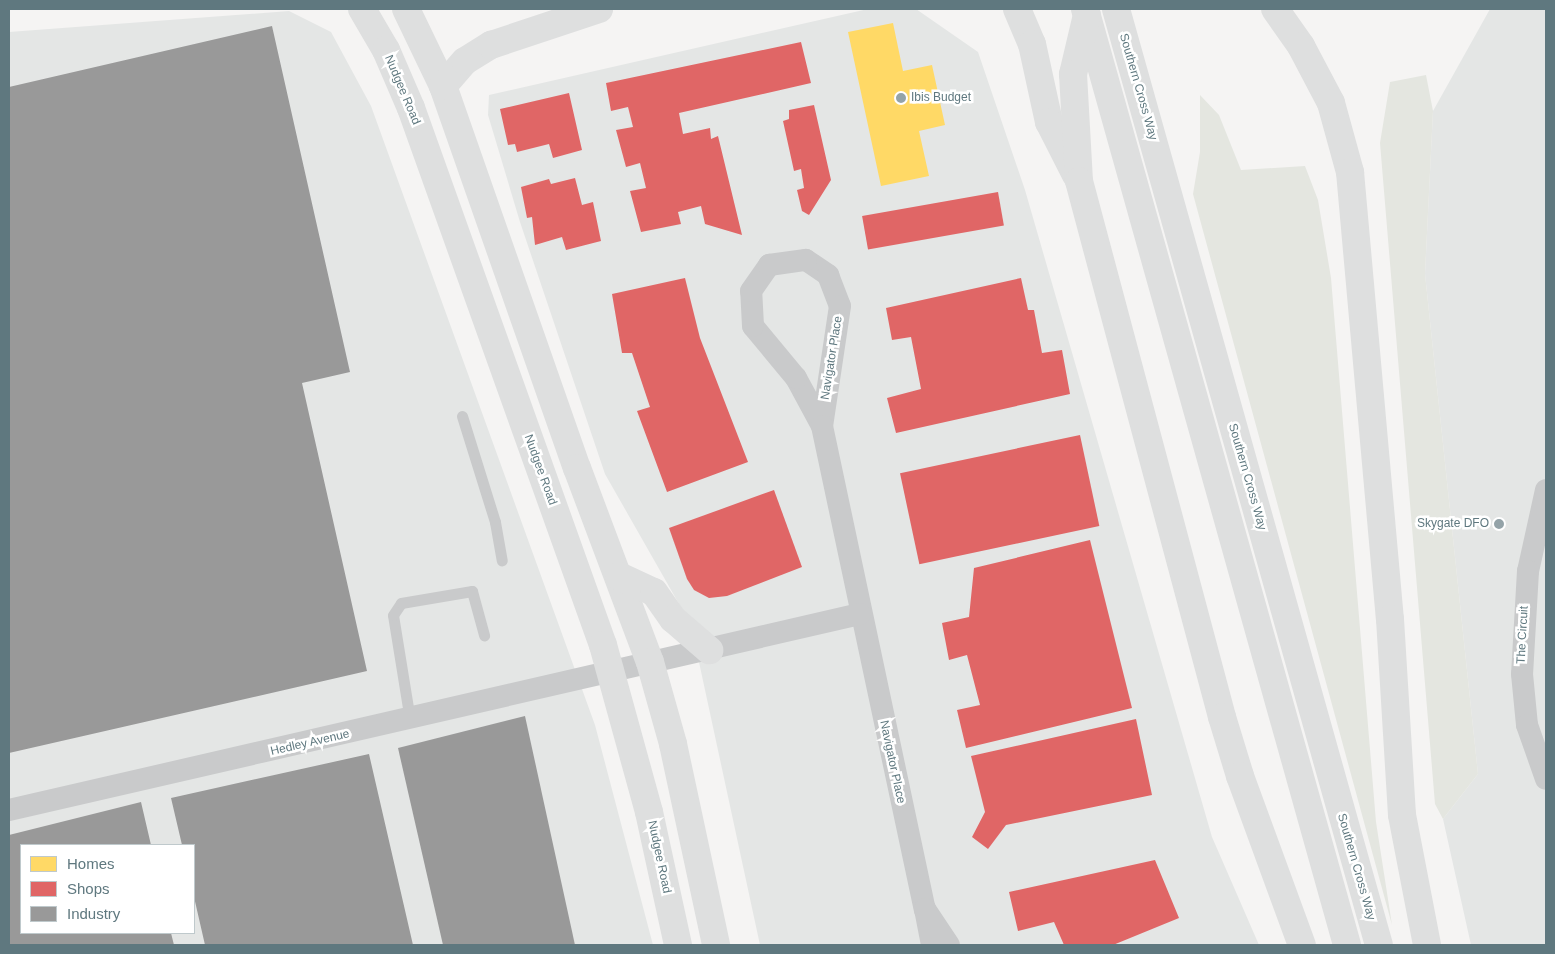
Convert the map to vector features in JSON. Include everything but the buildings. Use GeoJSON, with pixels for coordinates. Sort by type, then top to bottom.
{"type":"FeatureCollection","features":[{"type":"Feature","properties":{"kind":"main road","name":"Nudgee Road"},"geometry":{"type":"LineString","coordinates":[[362,9],[394,66],[411,108],[609,670],[649,812],[678,945]]}},
{"type":"Feature","properties":{"kind":"main road"},"geometry":{"type":"LineString","coordinates":[[406,9],[443,86],[577,468],[650,662],[671,735],[716,945]]}},
{"type":"Feature","properties":{"kind":"main road"},"geometry":{"type":"LineString","coordinates":[[443,86],[465,61],[491,45],[598,9]]}},
{"type":"Feature","properties":{"kind":"main road"},"geometry":{"type":"LineString","coordinates":[[1017,9],[1032,44],[1049,122],[1079,180]]}},
{"type":"Feature","properties":{"kind":"main road"},"geometry":{"type":"LineString","coordinates":[[1085,9],[1347,945]]}},
{"type":"Feature","properties":{"kind":"main road"},"geometry":{"type":"LineString","coordinates":[[1089,9],[1078,41],[1073,74],[1079,180],[1222,717],[1240,776],[1302,945]]}},
{"type":"Feature","properties":{"kind":"main road","name":"Southern Cross Way"},"geometry":{"type":"LineString","coordinates":[[1116,9],[1380,945]]}},
{"type":"Feature","properties":{"kind":"main road"},"geometry":{"type":"LineString","coordinates":[[1275,9],[1301,46],[1331,103],[1350,172],[1390,619],[1402,815],[1427,945]]}},
{"type":"Feature","properties":{"kind":"main road"},"geometry":{"type":"LineString","coordinates":[[619,576],[654,592],[673,619],[710,650]]}},
{"type":"Feature","properties":{"kind":"street","name":"Navigator Place"},"geometry":{"type":"LineString","coordinates":[[822,426],[840,306],[828,275],[806,260],[769,265],[751,291],[753,326],[796,378],[822,426],[860,614],[932,945]]}},
{"type":"Feature","properties":{"kind":"street","name":"The Circuit"},"geometry":{"type":"LineString","coordinates":[[1546,490],[1528,572],[1522,674],[1527,725],[1546,779]]}},
{"type":"Feature","properties":{"kind":"street"},"geometry":{"type":"LineString","coordinates":[[609,670],[710,650],[860,614]]}},
{"type":"Feature","properties":{"kind":"street","name":"Hedley Avenue"},"geometry":{"type":"LineString","coordinates":[[9,810],[410,720],[609,670]]}},
{"type":"Feature","properties":{"kind":"street","name":"Navigator Place"},"geometry":{"type":"LineString","coordinates":[[925,909],[949,945]]}},
{"type":"Feature","properties":{"kind":"lane"},"geometry":{"type":"LineString","coordinates":[[462,416],[495,522],[502,560]]}},
{"type":"Feature","properties":{"kind":"lane"},"geometry":{"type":"LineString","coordinates":[[410,720],[393,615],[401,602],[472,591],[484,635]]}},
{"type":"Feature","properties":{"kind":"shaded area"},"geometry":{"type":"Polygon","coordinates":[[[868,9],[916,9],[978,52],[1025,190],[1212,837],[1259,945],[760,945],[691,625],[605,474],[520,222],[488,115],[489,95],[868,9]]]}},
{"type":"Feature","properties":{"kind":"shaded area","name":"Skygate DFO"},"geometry":{"type":"Polygon","coordinates":[[[1490,9],[1546,9],[1546,945],[1471,945],[1443,819],[1478,774],[1425,274],[1433,111],[1490,9]]]}},
{"type":"Feature","properties":{"kind":"shaded area"},"geometry":{"type":"Polygon","coordinates":[[[289,11],[331,32],[371,106],[595,725],[653,945],[9,945],[9,32],[289,11]]]}},
{"type":"Feature","properties":{"kind":"shaded area"},"geometry":{"type":"Polygon","coordinates":[[[1426,75],[1433,111],[1425,274],[1478,774],[1443,819],[1435,804],[1380,143],[1390,82],[1426,75]]]}},
{"type":"Feature","properties":{"kind":"shaded area"},"geometry":{"type":"Polygon","coordinates":[[[1200,95],[1219,115],[1241,170],[1305,166],[1318,200],[1331,278],[1376,822],[1392,925],[1193,194],[1200,152],[1200,95]]]}},
{"type":"Feature","properties":{"kind":"place","name":"Ibis Budget"},"geometry":{"type":"Point","coordinates":[901,98]}},
{"type":"Feature","properties":{"kind":"place","name":"Skygate DFO"},"geometry":{"type":"Point","coordinates":[1499,524]}}]}
